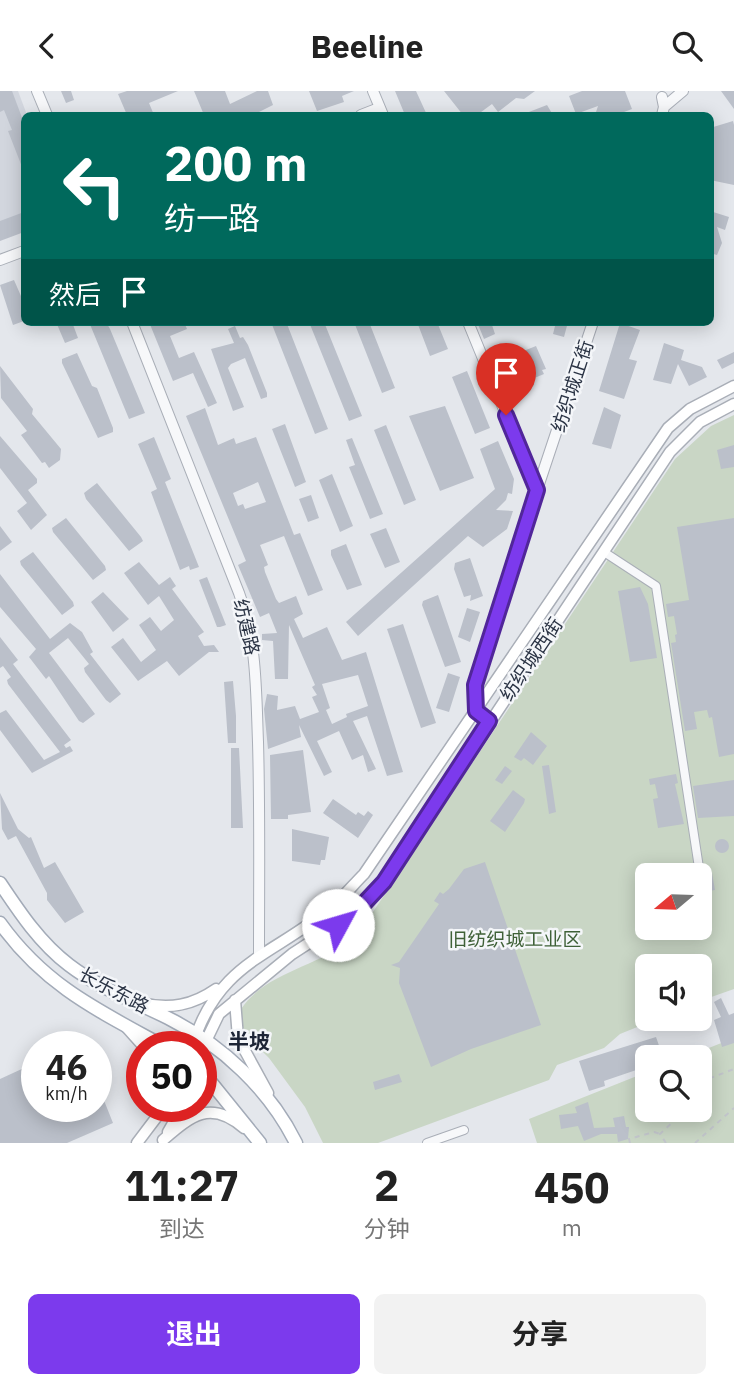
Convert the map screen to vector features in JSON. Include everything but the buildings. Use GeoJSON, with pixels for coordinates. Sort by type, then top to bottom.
{"type":"FeatureCollection","features":[{"type":"Feature","properties":{"kind":"main road","name":"纺织城西街"},"geometry":{"type":"LineString","coordinates":[[202,1031],[207,1007],[233,977],[259,953],[333,906],[364,874],[658,440],[681,415],[734,386]]}},
{"type":"Feature","properties":{"kind":"main road","name":"纺织城西街"},"geometry":{"type":"LineString","coordinates":[[206,1031],[219,1014],[292,954],[355,913],[369,900],[384,882],[489,721],[678,442],[699,422],[734,404]]}},
{"type":"Feature","properties":{"kind":"main road","name":"长乐东路"},"geometry":{"type":"LineString","coordinates":[[0,883],[47,946],[97,983],[190,1031]]}},
{"type":"Feature","properties":{"kind":"main road","name":"长乐东路"},"geometry":{"type":"LineString","coordinates":[[0,923],[21,953],[58,986],[135,1031]]}},
{"type":"Feature","properties":{"kind":"main road"},"geometry":{"type":"LineString","coordinates":[[132,1001],[167,1006],[190,1003],[233,977]]}},
{"type":"Feature","properties":{"kind":"main road"},"geometry":{"type":"LineString","coordinates":[[235,1000],[238,1038],[274,1105]]}},
{"type":"Feature","properties":{"kind":"main road"},"geometry":{"type":"LineString","coordinates":[[122,1024],[129,1031]]}},
{"type":"Feature","properties":{"kind":"main road","name":"长乐东路"},"geometry":{"type":"LineString","coordinates":[[217,1050],[242,1070],[274,1105],[296,1143]]}},
{"type":"Feature","properties":{"kind":"main road"},"geometry":{"type":"LineString","coordinates":[[217,1091],[260,1143]]}},
{"type":"Feature","properties":{"kind":"main road"},"geometry":{"type":"LineString","coordinates":[[161,1142],[188,1119],[215,1112],[226,1115],[260,1143]]}},
{"type":"Feature","properties":{"kind":"main road"},"geometry":{"type":"LineString","coordinates":[[137,1143],[153,1122]]}},
{"type":"Feature","properties":{"kind":"main road"},"geometry":{"type":"LineString","coordinates":[[161,1142],[173,1122]]}},
{"type":"Feature","properties":{"kind":"street"},"geometry":{"type":"LineString","coordinates":[[37,91],[46,112]]}},
{"type":"Feature","properties":{"kind":"street"},"geometry":{"type":"LineString","coordinates":[[373,91],[381,112]]}},
{"type":"Feature","properties":{"kind":"street"},"geometry":{"type":"LineString","coordinates":[[664,101],[683,91]]}},
{"type":"Feature","properties":{"kind":"street"},"geometry":{"type":"LineString","coordinates":[[0,260],[21,252]]}},
{"type":"Feature","properties":{"kind":"street","name":"纺建路"},"geometry":{"type":"LineString","coordinates":[[134,326],[251,631],[255,663],[259,786],[259,953]]}},
{"type":"Feature","properties":{"kind":"street"},"geometry":{"type":"LineString","coordinates":[[469,326],[537,490]]}},
{"type":"Feature","properties":{"kind":"street","name":"纺织城正街"},"geometry":{"type":"LineString","coordinates":[[476,711],[475,685],[592,326]]}},
{"type":"Feature","properties":{"kind":"street"},"geometry":{"type":"LineString","coordinates":[[604,552],[656,586],[698,863]]}},
{"type":"Feature","properties":{"kind":"street"},"geometry":{"type":"LineString","coordinates":[[476,711],[489,721]]}},
{"type":"Feature","properties":{"kind":"street"},"geometry":{"type":"LineString","coordinates":[[427,1143],[464,1130]]}},
{"type":"Feature","properties":{"kind":"path"},"geometry":{"type":"LineString","coordinates":[[712,1077],[734,1069]]}},
{"type":"Feature","properties":{"kind":"path"},"geometry":{"type":"LineString","coordinates":[[695,1143],[734,1108]]}},
{"type":"Feature","properties":{"kind":"path"},"geometry":{"type":"LineString","coordinates":[[660,1134],[673,1122]]}},
{"type":"Feature","properties":{"kind":"path"},"geometry":{"type":"LineString","coordinates":[[630,1143],[629,1139],[654,1132],[660,1134],[666,1143]]}},
{"type":"Feature","properties":{"kind":"shaded area"},"geometry":{"type":"Polygon","coordinates":[[[0,91],[18,91],[26,112],[21,112],[21,230],[0,239],[0,91]]]}},
{"type":"Feature","properties":{"kind":"green space","name":"旧纺织城工业区"},"geometry":{"type":"Polygon","coordinates":[[[734,415],[734,989],[712,997],[712,954],[635,954],[635,1028],[620,1034],[604,1048],[557,1065],[549,1080],[378,1143],[323,1143],[305,1107],[269,1058],[246,1035],[242,1027],[241,1009],[264,986],[338,949],[363,926],[675,459],[711,426],[734,415]]]}},
{"type":"Feature","properties":{"kind":"green space"},"geometry":{"type":"Polygon","coordinates":[[[734,1038],[734,1143],[537,1143],[529,1119],[635,1077],[635,1122],[712,1122],[712,1047],[734,1038]]]}},
{"type":"Feature","properties":{"kind":"district","name":"半坡"},"geometry":{"type":"Point","coordinates":[249,1042]}},
{"type":"Feature","properties":{"kind":"route"},"geometry":{"type":"LineString","coordinates":[[338,925],[369,900],[384,882],[489,721],[476,711],[475,685],[537,490],[506,415]]}}]}
